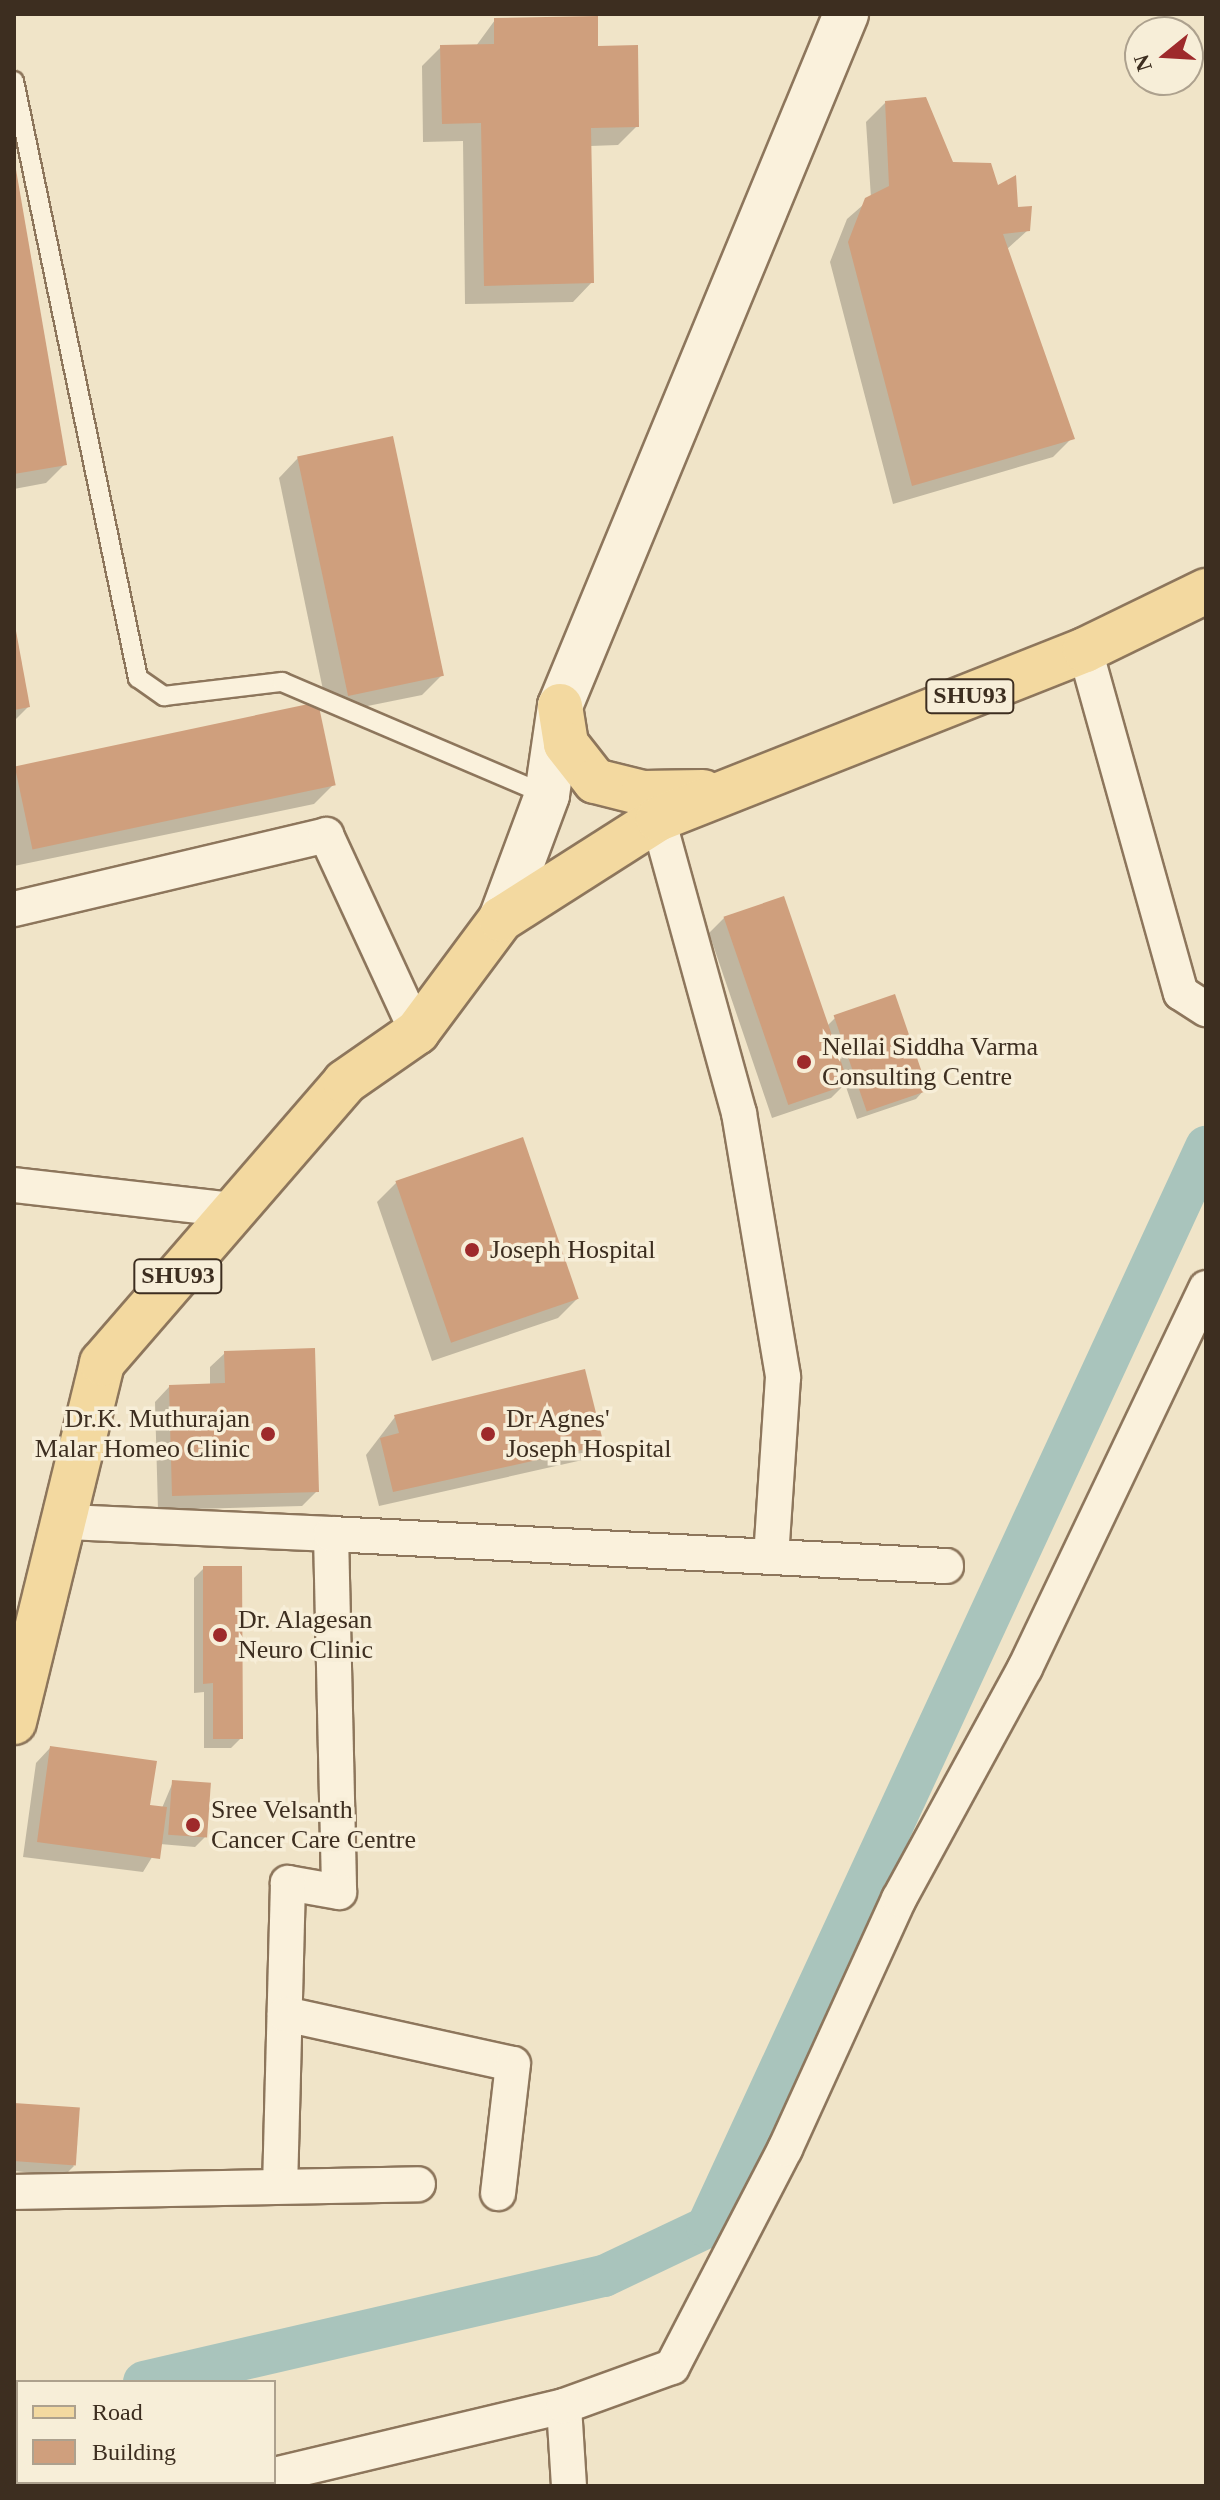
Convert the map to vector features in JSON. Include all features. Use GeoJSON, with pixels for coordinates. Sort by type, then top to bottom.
{"type":"FeatureCollection","features":[{"type":"Feature","properties":{"kind":"main road","name":"SHU93"},"geometry":{"type":"LineString","coordinates":[[14,1722],[68,1522],[102,1363],[345,1082],[417,1032],[501,919],[658,819],[1085,650],[1206,591]]}},
{"type":"Feature","properties":{"kind":"main road"},"geometry":{"type":"LineString","coordinates":[[560,706],[566,744],[595,781],[643,793],[729,791]]}},
{"type":"Feature","properties":{"kind":"street"},"geometry":{"type":"LineString","coordinates":[[501,919],[547,795],[560,706],[846,14]]}},
{"type":"Feature","properties":{"kind":"street"},"geometry":{"type":"LineString","coordinates":[[1085,650],[1193,1001]]}},
{"type":"Feature","properties":{"kind":"street"},"geometry":{"type":"LineString","coordinates":[[658,819],[739,1113],[783,1377],[771,1557]]}},
{"type":"Feature","properties":{"kind":"street"},"geometry":{"type":"LineString","coordinates":[[14,909],[326,835],[417,1032]]}},
{"type":"Feature","properties":{"kind":"street"},"geometry":{"type":"LineString","coordinates":[[14,1185],[235,1210]]}},
{"type":"Feature","properties":{"kind":"street"},"geometry":{"type":"LineString","coordinates":[[276,2475],[564,2406],[672,2367],[785,2149],[899,1899],[1025,1668],[1206,1288]]}},
{"type":"Feature","properties":{"kind":"street"},"geometry":{"type":"LineString","coordinates":[[68,1522],[946,1566]]}},
{"type":"Feature","properties":{"kind":"street"},"geometry":{"type":"LineString","coordinates":[[280,2186],[288,1883],[339,1892],[331,1534]]}},
{"type":"Feature","properties":{"kind":"street"},"geometry":{"type":"LineString","coordinates":[[285,2014],[513,2064],[498,2193]]}},
{"type":"Feature","properties":{"kind":"street"},"geometry":{"type":"LineString","coordinates":[[14,2192],[418,2184]]}},
{"type":"Feature","properties":{"kind":"street"},"geometry":{"type":"LineString","coordinates":[[564,2406],[569,2486]]}},
{"type":"Feature","properties":{"kind":"lane"},"geometry":{"type":"LineString","coordinates":[[14,81],[138,678],[164,696],[282,682],[547,795]]}},
{"type":"Feature","properties":{"kind":"building"},"geometry":{"type":"Polygon","coordinates":[[[598,16],[598,46],[638,45],[639,127],[591,128],[594,283],[484,286],[481,123],[442,124],[440,45],[494,44],[494,18],[598,16]]]}},
{"type":"Feature","properties":{"kind":"building"},"geometry":{"type":"Polygon","coordinates":[[[926,97],[953,162],[991,163],[998,185],[1016,175],[1018,207],[1032,206],[1030,231],[1003,234],[1075,439],[912,486],[848,242],[865,198],[889,186],[885,101],[926,97]]]}},
{"type":"Feature","properties":{"kind":"building"},"geometry":{"type":"Polygon","coordinates":[[[14,158],[67,465],[14,474],[14,158]]]}},
{"type":"Feature","properties":{"kind":"building"},"geometry":{"type":"Polygon","coordinates":[[[393,436],[444,676],[348,696],[297,456],[393,436]]]}},
{"type":"Feature","properties":{"kind":"building"},"geometry":{"type":"Polygon","coordinates":[[[14,620],[30,707],[14,710],[14,620]]]}},
{"type":"Feature","properties":{"kind":"building"},"geometry":{"type":"Polygon","coordinates":[[[318,702],[336,785],[32,850],[15,766],[318,702]]]}},
{"type":"Feature","properties":{"kind":"building"},"geometry":{"type":"Polygon","coordinates":[[[784,896],[849,1084],[788,1105],[723,917],[784,896]]]}},
{"type":"Feature","properties":{"kind":"building"},"geometry":{"type":"Polygon","coordinates":[[[895,994],[928,1090],[867,1112],[834,1015],[895,994]]]}},
{"type":"Feature","properties":{"kind":"building"},"geometry":{"type":"Polygon","coordinates":[[[523,1137],[579,1299],[451,1343],[395,1181],[523,1137]]]}},
{"type":"Feature","properties":{"kind":"building"},"geometry":{"type":"Polygon","coordinates":[[[315,1348],[319,1492],[172,1496],[169,1385],[225,1383],[224,1351],[315,1348]]]}},
{"type":"Feature","properties":{"kind":"building"},"geometry":{"type":"Polygon","coordinates":[[[585,1369],[604,1445],[393,1492],[380,1438],[399,1433],[394,1415],[585,1369]]]}},
{"type":"Feature","properties":{"kind":"building"},"geometry":{"type":"Polygon","coordinates":[[[203,1566],[242,1566],[243,1739],[213,1739],[213,1683],[203,1684],[203,1566]]]}},
{"type":"Feature","properties":{"kind":"building"},"geometry":{"type":"Polygon","coordinates":[[[50,1746],[157,1761],[150,1805],[167,1807],[160,1859],[37,1842],[50,1746]]]}},
{"type":"Feature","properties":{"kind":"building"},"geometry":{"type":"Polygon","coordinates":[[[172,1780],[211,1783],[207,1838],[168,1835],[172,1780]]]}},
{"type":"Feature","properties":{"kind":"building"},"geometry":{"type":"Polygon","coordinates":[[[14,2103],[80,2108],[76,2165],[14,2161],[14,2103]]]}},
{"type":"Feature","properties":{"kind":"waterway"},"geometry":{"type":"LineString","coordinates":[[153,2380],[604,2276],[707,2227],[1206,1147]]}},
{"type":"Feature","properties":{"kind":"place","name":"Nellai Siddha Varma Consulting Centre"},"geometry":{"type":"Point","coordinates":[804,1062]}},
{"type":"Feature","properties":{"kind":"place","name":"Joseph Hospital"},"geometry":{"type":"Point","coordinates":[472,1250]}},
{"type":"Feature","properties":{"kind":"place","name":"Dr.K. Muthurajan Malar Homeo Clinic"},"geometry":{"type":"Point","coordinates":[268,1434]}},
{"type":"Feature","properties":{"kind":"place","name":"Dr Agnes' Joseph Hospital"},"geometry":{"type":"Point","coordinates":[488,1434]}},
{"type":"Feature","properties":{"kind":"place","name":"Dr. Alagesan Neuro Clinic"},"geometry":{"type":"Point","coordinates":[220,1635]}},
{"type":"Feature","properties":{"kind":"place","name":"Sree Velsanth Cancer Care Centre"},"geometry":{"type":"Point","coordinates":[193,1825]}}]}
